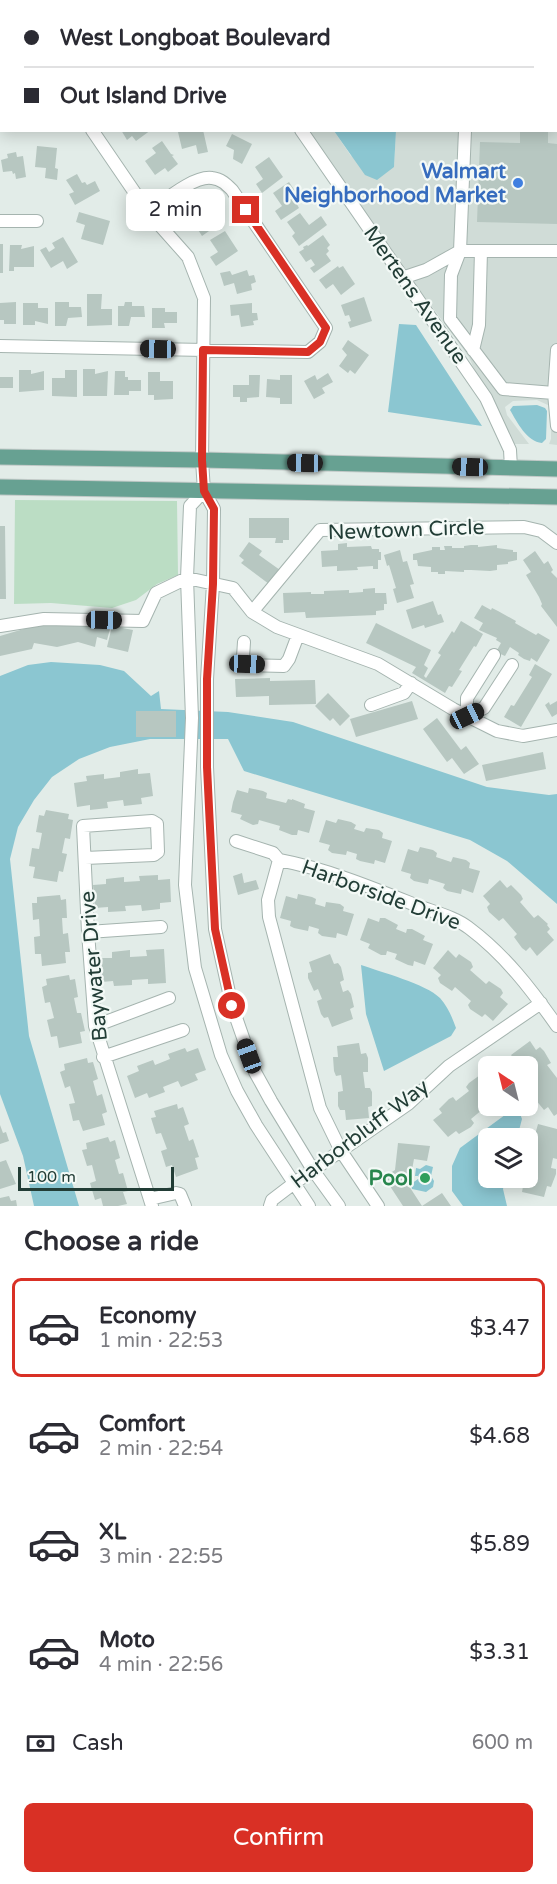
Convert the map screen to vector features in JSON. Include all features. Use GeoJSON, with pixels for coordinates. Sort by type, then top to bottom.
{"type":"FeatureCollection","features":[{"type":"Feature","properties":{"kind":"main road"},"geometry":{"type":"LineString","coordinates":[[0,457],[557,469]]}},
{"type":"Feature","properties":{"kind":"main road"},"geometry":{"type":"LineString","coordinates":[[0,487],[557,497]]}},
{"type":"Feature","properties":{"kind":"street"},"geometry":{"type":"LineString","coordinates":[[93,132],[148,212],[188,257],[204,298],[202,460],[204,491],[214,509],[213,584],[207,679],[207,767],[215,929],[232,1006],[255,1072],[313,1170],[339,1206]]}},
{"type":"Feature","properties":{"kind":"street","name":"Mertens Avenue"},"geometry":{"type":"LineString","coordinates":[[302,132],[486,398],[510,450],[511,468]]}},
{"type":"Feature","properties":{"kind":"street"},"geometry":{"type":"LineString","coordinates":[[465,132],[460,251],[451,275],[450,319],[503,389],[554,393]]}},
{"type":"Feature","properties":{"kind":"street"},"geometry":{"type":"LineString","coordinates":[[0,346],[308,352],[320,342],[326,328],[232,190],[223,181],[211,177],[197,179],[148,212]]}},
{"type":"Feature","properties":{"kind":"street"},"geometry":{"type":"LineString","coordinates":[[0,221],[37,221]]}},
{"type":"Feature","properties":{"kind":"street"},"geometry":{"type":"LineString","coordinates":[[402,278],[426,270],[460,251],[557,251]]}},
{"type":"Feature","properties":{"kind":"street"},"geometry":{"type":"LineString","coordinates":[[472,350],[479,325],[480,251]]}},
{"type":"Feature","properties":{"kind":"street"},"geometry":{"type":"LineString","coordinates":[[557,350],[554,393],[557,426]]}},
{"type":"Feature","properties":{"kind":"street"},"geometry":{"type":"LineString","coordinates":[[204,491],[190,506],[187,578],[192,679],[191,764],[185,885],[195,968],[221,1055],[237,1091],[293,1184],[309,1206]]}},
{"type":"Feature","properties":{"kind":"street","name":"Newtown Circle"},"geometry":{"type":"LineString","coordinates":[[252,612],[320,530],[524,527],[541,531],[557,543]]}},
{"type":"Feature","properties":{"kind":"street"},"geometry":{"type":"LineString","coordinates":[[0,626],[44,619],[143,621],[156,593],[187,578],[233,588],[252,612],[277,627],[378,664],[497,731],[523,736],[557,730]]}},
{"type":"Feature","properties":{"kind":"street"},"geometry":{"type":"LineString","coordinates":[[244,642],[243,657],[247,664],[284,666],[298,635]]}},
{"type":"Feature","properties":{"kind":"street"},"geometry":{"type":"LineString","coordinates":[[467,716],[466,698],[494,655]]}},
{"type":"Feature","properties":{"kind":"street"},"geometry":{"type":"LineString","coordinates":[[467,716],[484,708],[512,665]]}},
{"type":"Feature","properties":{"kind":"street"},"geometry":{"type":"LineString","coordinates":[[371,705],[404,693],[411,683]]}},
{"type":"Feature","properties":{"kind":"street","name":"Baywater Drive"},"geometry":{"type":"LineString","coordinates":[[85,858],[154,855],[158,852],[157,824],[152,821],[83,826],[95,1026],[151,1203]]}},
{"type":"Feature","properties":{"kind":"street"},"geometry":{"type":"LineString","coordinates":[[236,841],[273,853],[279,860]]}},
{"type":"Feature","properties":{"kind":"street","name":"Harborside Drive"},"geometry":{"type":"LineString","coordinates":[[378,1206],[340,1151],[320,1108],[269,917],[268,900],[279,860],[308,865],[371,887],[467,927],[507,961],[557,1026]]}},
{"type":"Feature","properties":{"kind":"street"},"geometry":{"type":"LineString","coordinates":[[88,932],[161,927]]}},
{"type":"Feature","properties":{"kind":"street"},"geometry":{"type":"LineString","coordinates":[[95,1026],[169,998]]}},
{"type":"Feature","properties":{"kind":"street","name":"Harborbluff Way"},"geometry":{"type":"LineString","coordinates":[[270,1206],[272,1200],[293,1184],[408,1104],[449,1066],[541,1003]]}},
{"type":"Feature","properties":{"kind":"street"},"geometry":{"type":"LineString","coordinates":[[103,1057],[183,1030]]}},
{"type":"Feature","properties":{"kind":"street"},"geometry":{"type":"LineString","coordinates":[[151,1203],[176,1193],[180,1194],[185,1206]]}},
{"type":"Feature","properties":{"kind":"shaded area"},"geometry":{"type":"Polygon","coordinates":[[[308,132],[335,132],[351,156],[394,167],[396,132],[557,132],[557,445],[549,444],[551,439],[550,406],[537,400],[513,401],[505,407],[507,415],[529,444],[513,444],[469,357],[377,232],[308,132]]]}},
{"type":"Feature","properties":{"kind":"green space"},"geometry":{"type":"Polygon","coordinates":[[[15,500],[177,501],[178,575],[157,584],[136,600],[112,608],[51,603],[14,604],[15,500]]]}},
{"type":"Feature","properties":{"kind":"water"},"geometry":{"type":"Polygon","coordinates":[[[335,132],[396,132],[394,167],[377,180],[365,175],[335,132]]]}},
{"type":"Feature","properties":{"kind":"water"},"geometry":{"type":"Polygon","coordinates":[[[399,324],[416,325],[482,426],[388,412],[399,324]]]}},
{"type":"Feature","properties":{"kind":"water"},"geometry":{"type":"Polygon","coordinates":[[[537,405],[547,411],[546,439],[542,443],[527,435],[510,410],[513,406],[537,405]]]}},
{"type":"Feature","properties":{"kind":"water"},"geometry":{"type":"Polygon","coordinates":[[[51,662],[100,665],[124,671],[151,696],[159,691],[161,709],[228,712],[293,722],[487,787],[557,794],[557,904],[507,861],[470,840],[244,771],[228,739],[150,739],[110,747],[79,759],[52,777],[34,800],[18,827],[10,859],[29,1036],[79,1206],[34,1206],[23,1156],[0,1094],[0,676],[28,665],[51,662]]]}},
{"type":"Feature","properties":{"kind":"water"},"geometry":{"type":"Polygon","coordinates":[[[361,965],[414,983],[440,998],[456,1028],[451,1036],[384,1071],[366,1014],[361,965]]]}},
{"type":"Feature","properties":{"kind":"water"},"geometry":{"type":"Polygon","coordinates":[[[503,1116],[521,1116],[522,1119],[520,1128],[487,1128],[503,1116]]]}},
{"type":"Feature","properties":{"kind":"water"},"geometry":{"type":"Polygon","coordinates":[[[478,1135],[478,1188],[503,1188],[507,1206],[463,1206],[452,1191],[452,1166],[460,1148],[478,1135]]]}},
{"type":"Feature","properties":{"kind":"water","name":"Pool"},"geometry":{"type":"Polygon","coordinates":[[[426,1165],[433,1167],[431,1176],[434,1181],[433,1187],[426,1192],[412,1189],[411,1184],[418,1179],[418,1176],[415,1176],[416,1168],[420,1169],[426,1165]]]}},
{"type":"Feature","properties":{"kind":"building"},"geometry":{"type":"Polygon","coordinates":[[[122,132],[148,132],[136,141],[132,136],[127,140],[122,132]]]}},
{"type":"Feature","properties":{"kind":"building"},"geometry":{"type":"Polygon","coordinates":[[[178,132],[203,132],[208,152],[198,154],[196,145],[182,149],[178,132]]]}},
{"type":"Feature","properties":{"kind":"building","name":"Walmart Neighborhood Market"},"geometry":{"type":"Polygon","coordinates":[[[520,132],[548,132],[548,143],[557,144],[557,224],[477,222],[480,142],[520,143],[520,132]]]}},
{"type":"Feature","properties":{"kind":"building"},"geometry":{"type":"Polygon","coordinates":[[[232,134],[252,144],[242,164],[233,159],[234,150],[226,146],[232,134]]]}},
{"type":"Feature","properties":{"kind":"building"},"geometry":{"type":"Polygon","coordinates":[[[162,141],[174,155],[172,156],[178,164],[168,172],[165,168],[155,175],[145,161],[156,153],[152,148],[162,141]]]}},
{"type":"Feature","properties":{"kind":"building"},"geometry":{"type":"Polygon","coordinates":[[[37,146],[57,148],[55,168],[58,169],[57,180],[45,178],[46,168],[35,167],[37,146]]]}},
{"type":"Feature","properties":{"kind":"building"},"geometry":{"type":"Polygon","coordinates":[[[16,152],[17,157],[23,156],[26,177],[16,179],[12,171],[3,172],[1,160],[8,158],[7,154],[16,152]]]}},
{"type":"Feature","properties":{"kind":"building"},"geometry":{"type":"Polygon","coordinates":[[[269,157],[283,177],[262,193],[256,184],[263,179],[255,167],[269,157]]]}},
{"type":"Feature","properties":{"kind":"building"},"geometry":{"type":"Polygon","coordinates":[[[77,174],[82,183],[85,182],[87,185],[95,181],[100,191],[75,205],[69,194],[74,192],[66,180],[77,174]]]}},
{"type":"Feature","properties":{"kind":"building"},"geometry":{"type":"Polygon","coordinates":[[[289,182],[297,194],[293,197],[299,208],[281,220],[275,211],[282,206],[273,193],[289,182]]]}},
{"type":"Feature","properties":{"kind":"building"},"geometry":{"type":"Polygon","coordinates":[[[207,201],[213,211],[208,215],[216,226],[202,236],[195,225],[191,228],[183,218],[207,201]]]}},
{"type":"Feature","properties":{"kind":"building"},"geometry":{"type":"Polygon","coordinates":[[[79,212],[110,221],[103,245],[81,239],[85,225],[76,222],[79,212]]]}},
{"type":"Feature","properties":{"kind":"building"},"geometry":{"type":"Polygon","coordinates":[[[300,213],[309,225],[321,216],[327,225],[299,246],[292,236],[295,233],[287,222],[300,213]]]}},
{"type":"Feature","properties":{"kind":"building"},"geometry":{"type":"Polygon","coordinates":[[[225,231],[238,251],[216,266],[210,257],[218,252],[210,240],[225,231]]]}},
{"type":"Feature","properties":{"kind":"building"},"geometry":{"type":"Polygon","coordinates":[[[323,235],[330,245],[326,254],[331,261],[314,273],[310,268],[315,265],[311,259],[306,262],[299,252],[323,235]]]}},
{"type":"Feature","properties":{"kind":"building"},"geometry":{"type":"Polygon","coordinates":[[[63,237],[78,262],[67,269],[63,261],[51,268],[40,250],[46,247],[49,252],[55,248],[52,243],[63,237]]]}},
{"type":"Feature","properties":{"kind":"building"},"geometry":{"type":"Polygon","coordinates":[[[0,244],[3,244],[3,273],[0,273],[0,244]]]}},
{"type":"Feature","properties":{"kind":"building"},"geometry":{"type":"Polygon","coordinates":[[[10,245],[22,245],[21,249],[34,246],[34,267],[14,267],[14,271],[9,271],[10,245]]]}},
{"type":"Feature","properties":{"kind":"building"},"geometry":{"type":"Polygon","coordinates":[[[338,266],[339,268],[343,266],[355,284],[341,295],[333,284],[326,289],[319,280],[338,266]]]}},
{"type":"Feature","properties":{"kind":"building"},"geometry":{"type":"Polygon","coordinates":[[[247,270],[249,276],[254,275],[256,282],[251,284],[252,290],[237,294],[234,283],[224,286],[220,273],[230,271],[232,275],[247,270]]]}},
{"type":"Feature","properties":{"kind":"building"},"geometry":{"type":"Polygon","coordinates":[[[87,294],[102,294],[101,309],[112,309],[112,325],[87,326],[87,294]]]}},
{"type":"Feature","properties":{"kind":"building"},"geometry":{"type":"Polygon","coordinates":[[[364,297],[372,321],[350,328],[349,315],[345,316],[341,305],[364,297]]]}},
{"type":"Feature","properties":{"kind":"building"},"geometry":{"type":"Polygon","coordinates":[[[16,302],[16,324],[4,324],[4,320],[0,320],[0,303],[16,302]]]}},
{"type":"Feature","properties":{"kind":"building"},"geometry":{"type":"Polygon","coordinates":[[[55,302],[69,302],[69,307],[81,307],[82,317],[68,318],[66,326],[55,326],[55,302]]]}},
{"type":"Feature","properties":{"kind":"building"},"geometry":{"type":"Polygon","coordinates":[[[125,302],[132,302],[132,306],[144,306],[145,317],[131,317],[129,326],[118,326],[118,306],[124,306],[125,302]]]}},
{"type":"Feature","properties":{"kind":"building"},"geometry":{"type":"Polygon","coordinates":[[[23,303],[38,303],[38,308],[48,308],[48,324],[35,321],[35,325],[23,325],[23,303]]]}},
{"type":"Feature","properties":{"kind":"building"},"geometry":{"type":"Polygon","coordinates":[[[252,303],[252,313],[257,313],[258,320],[253,321],[254,325],[241,327],[239,315],[231,316],[230,305],[252,303]]]}},
{"type":"Feature","properties":{"kind":"building"},"geometry":{"type":"Polygon","coordinates":[[[152,308],[165,308],[165,312],[177,312],[177,323],[164,323],[165,328],[152,328],[152,308]]]}},
{"type":"Feature","properties":{"kind":"building"},"geometry":{"type":"Polygon","coordinates":[[[348,340],[369,355],[355,374],[350,370],[348,373],[339,366],[347,355],[342,349],[348,340]]]}},
{"type":"Feature","properties":{"kind":"building"},"geometry":{"type":"Polygon","coordinates":[[[83,369],[95,369],[95,374],[108,371],[107,396],[83,396],[83,369]]]}},
{"type":"Feature","properties":{"kind":"building"},"geometry":{"type":"Polygon","coordinates":[[[19,370],[31,370],[31,374],[44,371],[44,390],[19,392],[19,370]]]}},
{"type":"Feature","properties":{"kind":"building"},"geometry":{"type":"Polygon","coordinates":[[[65,370],[77,370],[77,397],[52,396],[52,378],[65,378],[65,370]]]}},
{"type":"Feature","properties":{"kind":"building"},"geometry":{"type":"Polygon","coordinates":[[[115,371],[125,371],[125,377],[128,377],[128,380],[141,380],[141,391],[129,391],[129,395],[114,395],[115,371]]]}},
{"type":"Feature","properties":{"kind":"building"},"geometry":{"type":"Polygon","coordinates":[[[148,372],[160,372],[160,381],[173,381],[173,399],[154,400],[154,395],[148,395],[148,372]]]}},
{"type":"Feature","properties":{"kind":"building"},"geometry":{"type":"Polygon","coordinates":[[[328,373],[333,382],[322,388],[325,393],[314,399],[304,381],[315,375],[317,380],[328,373]]]}},
{"type":"Feature","properties":{"kind":"building"},"geometry":{"type":"Polygon","coordinates":[[[249,375],[260,375],[259,397],[247,398],[247,402],[240,402],[240,397],[233,397],[233,385],[249,385],[249,375]]]}},
{"type":"Feature","properties":{"kind":"building"},"geometry":{"type":"Polygon","coordinates":[[[280,375],[292,375],[292,404],[280,404],[280,398],[266,397],[267,379],[280,380],[280,375]]]}},
{"type":"Feature","properties":{"kind":"building"},"geometry":{"type":"Polygon","coordinates":[[[0,377],[13,377],[13,388],[0,388],[0,377]]]}},
{"type":"Feature","properties":{"kind":"building"},"geometry":{"type":"Polygon","coordinates":[[[249,518],[289,518],[289,540],[275,543],[276,538],[249,538],[249,518]]]}},
{"type":"Feature","properties":{"kind":"building"},"geometry":{"type":"Polygon","coordinates":[[[0,526],[5,526],[6,599],[0,599],[0,526]]]}},
{"type":"Feature","properties":{"kind":"building"},"geometry":{"type":"Polygon","coordinates":[[[249,542],[262,551],[259,555],[280,570],[269,584],[241,563],[244,560],[239,556],[249,542]]]}},
{"type":"Feature","properties":{"kind":"building"},"geometry":{"type":"Polygon","coordinates":[[[347,543],[347,547],[371,546],[372,549],[379,549],[381,560],[378,560],[378,569],[373,569],[373,566],[357,567],[358,570],[337,571],[337,566],[322,567],[321,551],[338,550],[338,544],[347,543]]]}},
{"type":"Feature","properties":{"kind":"building"},"geometry":{"type":"Polygon","coordinates":[[[478,545],[478,547],[497,545],[497,548],[513,550],[517,552],[517,560],[497,565],[497,570],[445,571],[445,574],[438,574],[438,572],[431,572],[431,567],[418,566],[417,560],[413,560],[413,554],[432,550],[432,547],[445,550],[444,546],[464,548],[464,546],[478,545]]]}},
{"type":"Feature","properties":{"kind":"building"},"geometry":{"type":"Polygon","coordinates":[[[400,550],[403,562],[407,561],[414,584],[410,585],[414,598],[397,603],[393,589],[396,588],[384,555],[400,550]]]}},
{"type":"Feature","properties":{"kind":"building"},"geometry":{"type":"Polygon","coordinates":[[[535,551],[544,564],[548,561],[553,570],[551,572],[557,578],[557,627],[541,606],[539,597],[526,575],[531,572],[523,560],[535,551]]]}},
{"type":"Feature","properties":{"kind":"building"},"geometry":{"type":"Polygon","coordinates":[[[375,588],[375,593],[386,593],[387,604],[384,604],[384,610],[376,611],[376,615],[306,618],[305,612],[284,613],[283,593],[324,594],[324,591],[349,590],[349,593],[375,588]]]}},
{"type":"Feature","properties":{"kind":"building"},"geometry":{"type":"Polygon","coordinates":[[[433,601],[438,615],[441,614],[444,622],[425,628],[424,625],[412,629],[406,610],[433,601]]]}},
{"type":"Feature","properties":{"kind":"building"},"geometry":{"type":"Polygon","coordinates":[[[482,605],[498,611],[536,635],[538,633],[550,640],[537,662],[531,658],[530,661],[524,659],[510,647],[505,656],[496,652],[501,643],[496,640],[497,638],[479,630],[483,623],[474,618],[482,605]]]}},
{"type":"Feature","properties":{"kind":"building"},"geometry":{"type":"Polygon","coordinates":[[[461,621],[483,634],[459,670],[462,671],[452,687],[449,686],[445,693],[412,673],[416,667],[366,643],[376,623],[431,650],[424,665],[428,668],[424,676],[426,678],[441,655],[438,653],[461,621]]]}},
{"type":"Feature","properties":{"kind":"building"},"geometry":{"type":"Polygon","coordinates":[[[44,623],[57,626],[86,623],[110,629],[107,640],[97,637],[95,647],[78,642],[57,647],[34,643],[32,649],[0,656],[0,636],[44,623]]]}},
{"type":"Feature","properties":{"kind":"building"},"geometry":{"type":"Polygon","coordinates":[[[112,626],[133,630],[128,652],[107,647],[112,626]]]}},
{"type":"Feature","properties":{"kind":"building"},"geometry":{"type":"Polygon","coordinates":[[[535,664],[552,674],[521,727],[504,717],[511,705],[514,706],[532,677],[529,675],[535,664]]]}},
{"type":"Feature","properties":{"kind":"building"},"geometry":{"type":"Polygon","coordinates":[[[270,678],[270,681],[315,680],[316,704],[269,705],[269,696],[236,697],[235,679],[270,678]]]}},
{"type":"Feature","properties":{"kind":"building"},"geometry":{"type":"Polygon","coordinates":[[[328,693],[350,716],[340,726],[333,718],[330,721],[315,706],[328,693]]]}},
{"type":"Feature","properties":{"kind":"building"},"geometry":{"type":"Polygon","coordinates":[[[412,701],[418,719],[356,737],[350,719],[412,701]]]}},
{"type":"Feature","properties":{"kind":"building"},"geometry":{"type":"Polygon","coordinates":[[[557,701],[557,714],[552,717],[545,705],[557,701]]]}},
{"type":"Feature","properties":{"kind":"building"},"geometry":{"type":"Polygon","coordinates":[[[136,711],[176,711],[176,737],[136,737],[136,711]]]}},
{"type":"Feature","properties":{"kind":"building"},"geometry":{"type":"Polygon","coordinates":[[[437,718],[461,750],[466,746],[479,764],[464,774],[452,758],[447,762],[423,729],[437,718]]]}},
{"type":"Feature","properties":{"kind":"building"},"geometry":{"type":"Polygon","coordinates":[[[543,752],[546,769],[486,781],[482,765],[543,752]]]}},
{"type":"Feature","properties":{"kind":"building"},"geometry":{"type":"Polygon","coordinates":[[[138,769],[138,774],[150,773],[153,796],[141,798],[142,804],[124,806],[123,800],[107,802],[108,808],[90,810],[90,805],[77,807],[74,783],[87,781],[86,776],[104,774],[104,779],[120,777],[120,772],[138,769]]]}},
{"type":"Feature","properties":{"kind":"building"},"geometry":{"type":"Polygon","coordinates":[[[249,788],[267,793],[266,798],[286,803],[288,799],[292,799],[305,804],[304,808],[315,811],[309,833],[298,830],[297,835],[292,835],[279,830],[280,826],[259,820],[258,824],[253,825],[240,819],[242,815],[231,812],[233,802],[237,790],[248,793],[249,788]]]}},
{"type":"Feature","properties":{"kind":"building"},"geometry":{"type":"Polygon","coordinates":[[[46,810],[69,814],[68,819],[73,820],[70,839],[65,838],[62,853],[67,854],[63,872],[59,871],[57,882],[33,878],[35,867],[29,866],[32,848],[39,849],[42,833],[36,832],[39,815],[44,816],[46,810]]]}},
{"type":"Feature","properties":{"kind":"building"},"geometry":{"type":"Polygon","coordinates":[[[338,819],[351,822],[356,825],[354,829],[364,832],[366,828],[379,830],[383,833],[382,838],[392,841],[385,863],[375,860],[374,864],[360,861],[356,859],[357,854],[347,851],[346,855],[332,853],[328,850],[330,845],[319,842],[326,820],[336,823],[338,819]]]}},
{"type":"Feature","properties":{"kind":"building"},"geometry":{"type":"Polygon","coordinates":[[[420,847],[433,850],[437,853],[436,857],[451,862],[453,857],[466,860],[470,863],[469,868],[480,871],[473,893],[462,889],[461,894],[447,891],[443,888],[445,884],[429,879],[428,884],[414,881],[410,878],[411,874],[401,871],[408,849],[418,852],[420,847]]]}},
{"type":"Feature","properties":{"kind":"building"},"geometry":{"type":"Polygon","coordinates":[[[242,873],[244,883],[256,880],[259,889],[238,895],[233,876],[242,873]]]}},
{"type":"Feature","properties":{"kind":"building"},"geometry":{"type":"Polygon","coordinates":[[[158,875],[158,880],[170,879],[171,902],[160,903],[160,909],[142,911],[141,905],[125,906],[126,911],[108,912],[108,907],[95,908],[93,885],[106,884],[106,879],[124,877],[124,882],[140,881],[139,876],[158,875]]]}},
{"type":"Feature","properties":{"kind":"building"},"geometry":{"type":"Polygon","coordinates":[[[500,880],[507,888],[511,885],[521,895],[523,899],[520,902],[534,918],[538,915],[548,924],[550,929],[547,932],[554,940],[537,956],[530,947],[526,951],[522,948],[514,937],[517,934],[503,918],[499,921],[489,912],[487,907],[490,904],[483,896],[500,880]]]}},
{"type":"Feature","properties":{"kind":"building"},"geometry":{"type":"Polygon","coordinates":[[[298,894],[312,897],[316,899],[315,904],[325,907],[326,902],[340,904],[344,907],[343,911],[354,914],[347,936],[337,933],[336,938],[322,936],[318,933],[319,929],[309,926],[308,931],[294,928],[290,926],[291,921],[280,918],[286,896],[297,899],[298,894]]]}},
{"type":"Feature","properties":{"kind":"building"},"geometry":{"type":"Polygon","coordinates":[[[60,895],[61,900],[66,899],[67,918],[62,918],[63,934],[68,933],[70,952],[65,952],[66,963],[42,966],[41,954],[35,954],[34,937],[40,936],[39,919],[33,920],[32,903],[37,903],[37,897],[60,895]]]}},
{"type":"Feature","properties":{"kind":"building"},"geometry":{"type":"Polygon","coordinates":[[[368,918],[379,922],[380,918],[385,918],[398,925],[396,929],[406,933],[407,929],[412,929],[425,936],[423,940],[433,944],[425,965],[414,961],[413,966],[408,965],[395,959],[397,954],[387,951],[386,955],[381,955],[368,948],[370,944],[360,940],[368,918]]]}},
{"type":"Feature","properties":{"kind":"building"},"geometry":{"type":"Polygon","coordinates":[[[164,949],[166,983],[148,984],[148,979],[132,980],[132,985],[114,986],[113,981],[102,982],[101,958],[112,958],[112,952],[130,950],[130,957],[147,956],[146,950],[164,949]]]}},
{"type":"Feature","properties":{"kind":"building"},"geometry":{"type":"Polygon","coordinates":[[[448,950],[456,958],[459,954],[471,962],[473,967],[470,970],[486,984],[489,981],[501,989],[503,993],[500,997],[508,1004],[493,1021],[485,1014],[482,1017],[470,1009],[468,1005],[471,1001],[455,987],[452,991],[440,983],[438,978],[441,975],[433,968],[448,950]]]}},
{"type":"Feature","properties":{"kind":"building"},"geometry":{"type":"Polygon","coordinates":[[[330,954],[334,964],[338,963],[341,967],[344,980],[340,982],[343,992],[348,990],[351,994],[354,1007],[350,1009],[353,1019],[332,1027],[328,1017],[324,1018],[321,1014],[317,1001],[322,999],[318,989],[314,991],[308,978],[308,973],[312,972],[309,962],[330,954]]]}},
{"type":"Feature","properties":{"kind":"building"},"geometry":{"type":"Polygon","coordinates":[[[69,975],[70,980],[75,979],[78,997],[74,998],[77,1013],[81,1013],[85,1031],[80,1032],[82,1043],[59,1048],[57,1036],[51,1037],[47,1020],[54,1018],[50,1002],[45,1003],[42,987],[47,985],[46,979],[69,975]]]}},
{"type":"Feature","properties":{"kind":"building"},"geometry":{"type":"Polygon","coordinates":[[[530,1041],[536,1050],[540,1047],[544,1051],[551,1063],[547,1065],[557,1078],[557,1114],[554,1116],[548,1107],[544,1110],[538,1103],[538,1056],[511,1055],[530,1041]]]}},
{"type":"Feature","properties":{"kind":"building"},"geometry":{"type":"Polygon","coordinates":[[[359,1043],[361,1054],[366,1053],[368,1058],[368,1072],[363,1072],[365,1088],[370,1088],[372,1092],[372,1106],[368,1107],[369,1118],[346,1120],[345,1110],[340,1110],[338,1106],[338,1092],[343,1091],[341,1075],[336,1076],[334,1071],[333,1057],[338,1057],[337,1046],[359,1043]]]}},
{"type":"Feature","properties":{"kind":"building"},"geometry":{"type":"Polygon","coordinates":[[[185,1048],[187,1052],[198,1048],[206,1070],[195,1074],[198,1080],[181,1087],[178,1081],[163,1087],[165,1092],[149,1098],[147,1093],[135,1098],[127,1076],[139,1071],[137,1066],[153,1060],[155,1065],[170,1059],[168,1054],[185,1048]]]}},
{"type":"Feature","properties":{"kind":"building"},"geometry":{"type":"Polygon","coordinates":[[[87,1058],[88,1063],[93,1062],[98,1079],[93,1081],[97,1096],[102,1094],[107,1112],[102,1114],[105,1125],[83,1131],[79,1120],[73,1121],[69,1104],[75,1103],[70,1086],[65,1088],[60,1072],[65,1070],[64,1064],[87,1058]]]}},
{"type":"Feature","properties":{"kind":"building"},"geometry":{"type":"Polygon","coordinates":[[[478,1076],[478,1113],[471,1119],[474,1123],[471,1127],[459,1134],[456,1131],[448,1137],[433,1120],[442,1113],[439,1109],[449,1099],[453,1097],[456,1101],[469,1091],[466,1087],[478,1076]]]}},
{"type":"Feature","properties":{"kind":"building"},"geometry":{"type":"Polygon","coordinates":[[[177,1104],[178,1109],[183,1107],[189,1124],[184,1126],[189,1141],[193,1139],[199,1157],[195,1158],[198,1169],[176,1177],[172,1165],[166,1167],[161,1151],[167,1149],[161,1133],[156,1134],[151,1118],[156,1117],[154,1111],[177,1104]]]}},
{"type":"Feature","properties":{"kind":"building"},"geometry":{"type":"Polygon","coordinates":[[[538,1124],[557,1129],[557,1159],[553,1158],[551,1168],[556,1169],[556,1174],[551,1187],[547,1186],[544,1197],[522,1192],[523,1188],[538,1188],[538,1124]]]}},
{"type":"Feature","properties":{"kind":"building"},"geometry":{"type":"Polygon","coordinates":[[[0,1125],[9,1141],[0,1144],[0,1125]]]}},
{"type":"Feature","properties":{"kind":"building"},"geometry":{"type":"Polygon","coordinates":[[[108,1137],[110,1142],[115,1140],[120,1158],[115,1160],[119,1174],[123,1173],[128,1191],[123,1192],[127,1204],[118,1206],[103,1206],[101,1198],[95,1200],[90,1183],[96,1181],[92,1165],[87,1166],[82,1150],[87,1149],[86,1143],[108,1137]]]}},
{"type":"Feature","properties":{"kind":"building"},"geometry":{"type":"Polygon","coordinates":[[[398,1143],[430,1146],[427,1161],[414,1159],[409,1186],[422,1206],[403,1206],[384,1177],[395,1170],[398,1143]]]}},
{"type":"Feature","properties":{"kind":"building"},"geometry":{"type":"Polygon","coordinates":[[[6,1160],[16,1184],[0,1189],[0,1162],[6,1160]]]}},
{"type":"Feature","properties":{"kind":"building"},"geometry":{"type":"Polygon","coordinates":[[[442,1193],[451,1206],[422,1206],[442,1193]]]}},
{"type":"Feature","properties":{"kind":"building"},"geometry":{"type":"Polygon","coordinates":[[[9,1196],[11,1201],[16,1200],[17,1206],[0,1206],[0,1198],[9,1196]]]}},
{"type":"Feature","properties":{"kind":"place","name":"Walmart Neighborhood Market"},"geometry":{"type":"Point","coordinates":[518,183]}},
{"type":"Feature","properties":{"kind":"place","name":"Pool"},"geometry":{"type":"Point","coordinates":[425,1178]}},
{"type":"Feature","properties":{"kind":"route"},"geometry":{"type":"LineString","coordinates":[[232,1006],[215,929],[211,864],[207,767],[207,679],[213,584],[214,509],[204,491],[203,350],[308,352],[320,342],[326,328],[246,210]]}}]}
